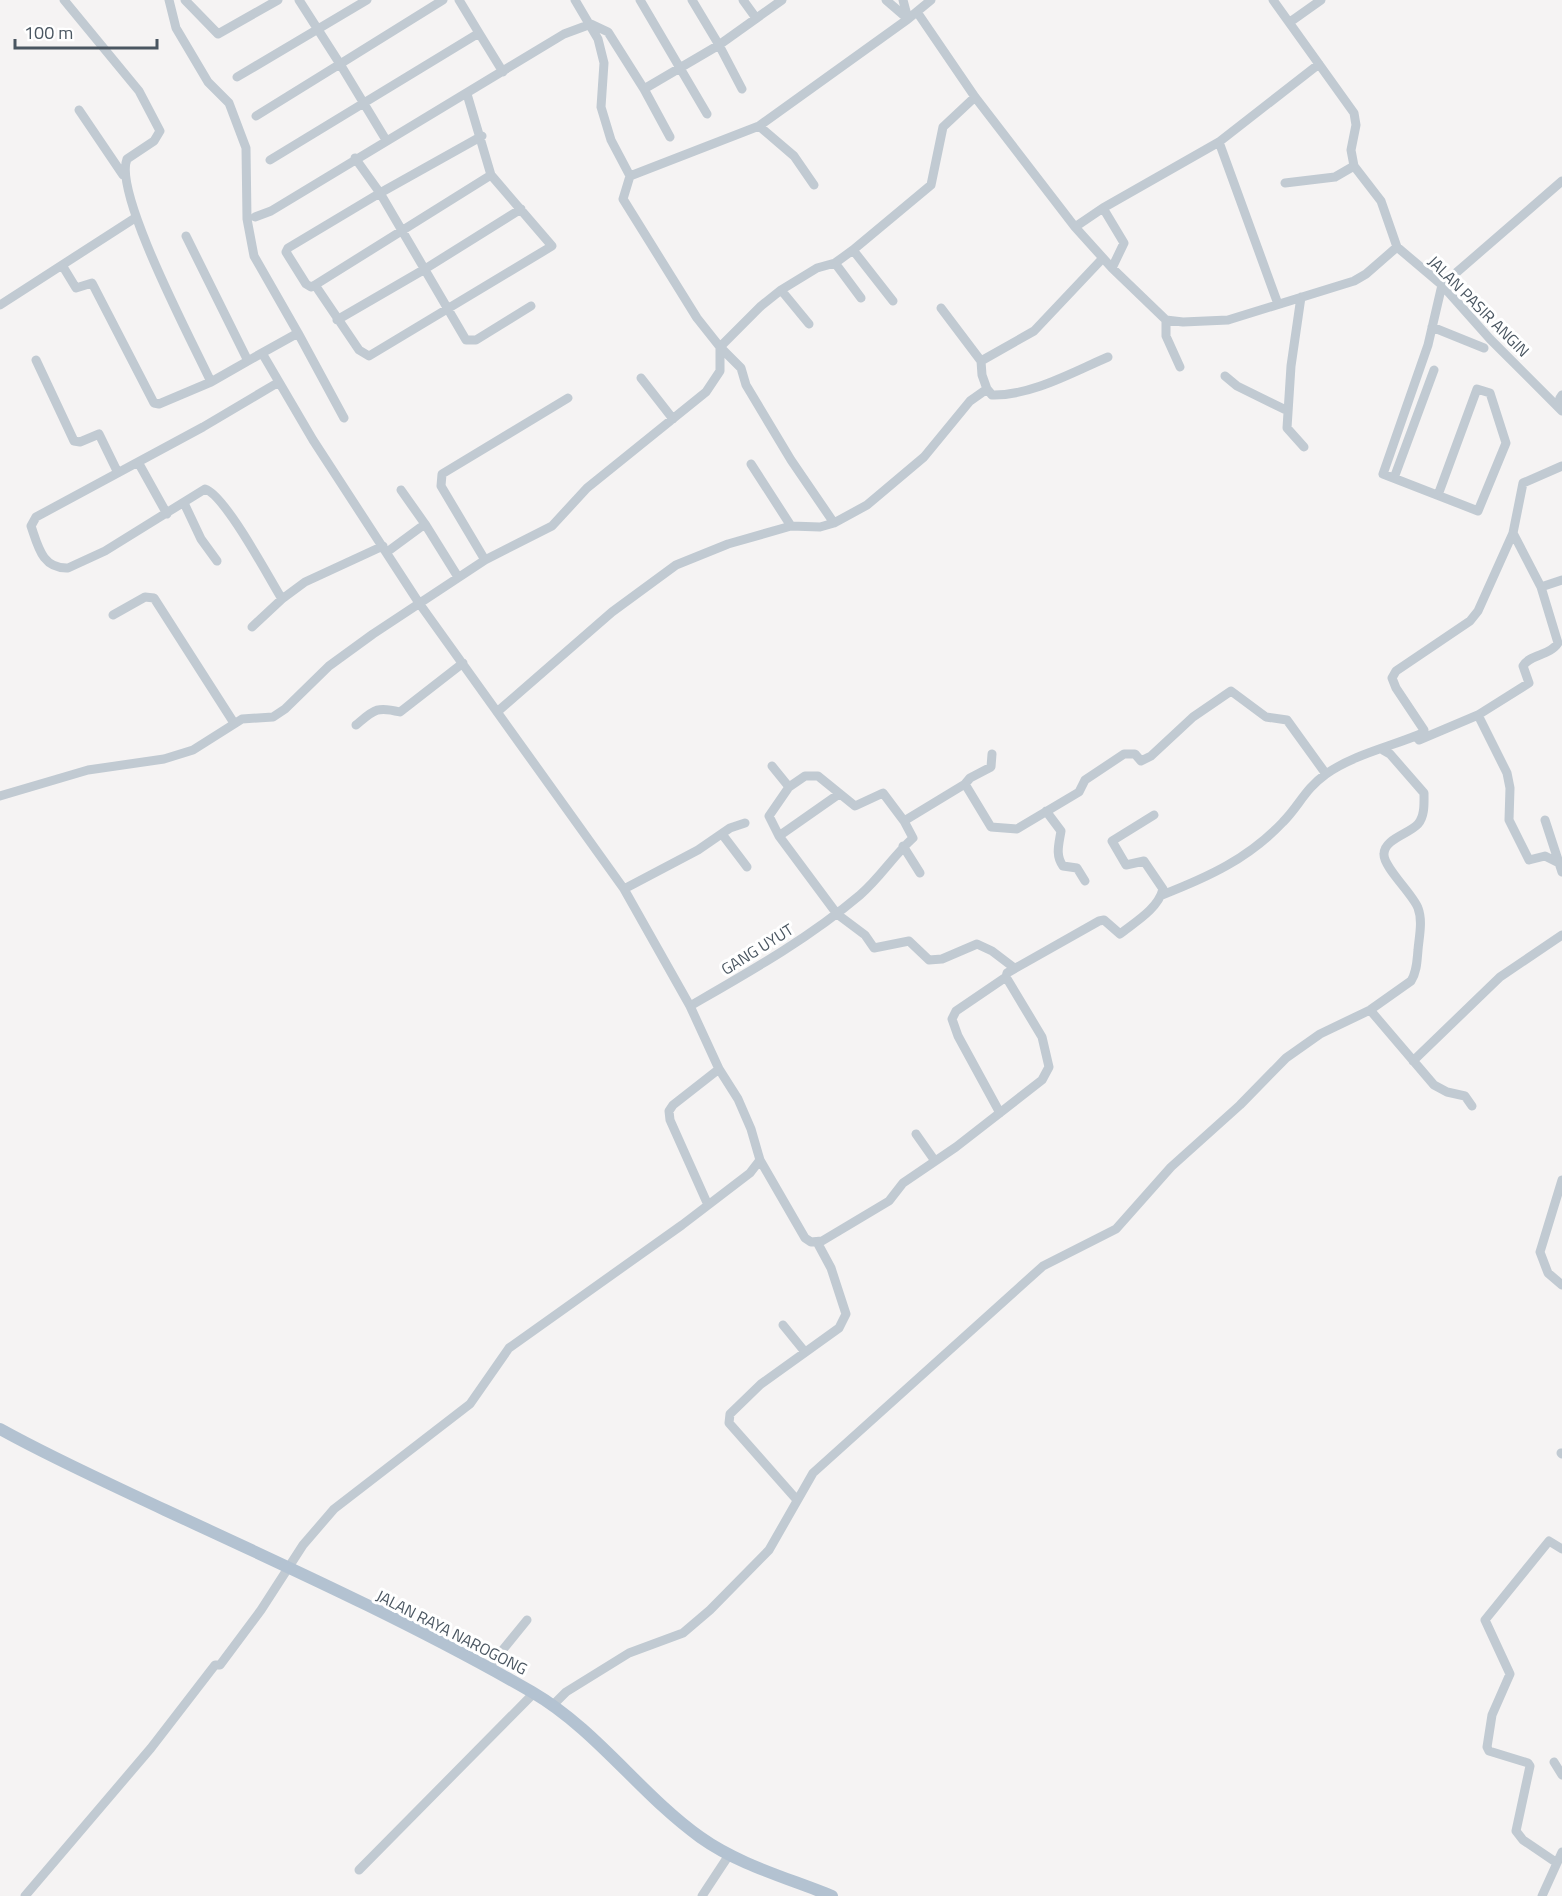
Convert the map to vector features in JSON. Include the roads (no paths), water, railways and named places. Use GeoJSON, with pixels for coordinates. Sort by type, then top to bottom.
{"type":"FeatureCollection","features":[{"type":"Feature","properties":{"kind":"main road","name":"JALAN RAYA NAROGONG"},"geometry":{"type":"LineString","coordinates":[[0,1429],[287,1568],[534,1693],[553,1706],[607,1752],[667,1811],[700,1837],[729,1855],[832,1896]]}},
{"type":"Feature","properties":{"kind":"main road","name":"JALAN RAYA NAROGONG"},"geometry":{"type":"LineString","coordinates":[[0,1435],[27,1444]]}},
{"type":"Feature","properties":{"kind":"street"},"geometry":{"type":"LineString","coordinates":[[63,0],[139,91],[160,131],[154,141],[127,159],[125,177],[135,218],[211,382]]}},
{"type":"Feature","properties":{"kind":"street"},"geometry":{"type":"LineString","coordinates":[[169,0],[176,28],[208,82],[229,103],[246,148],[248,219],[254,256],[344,418]]}},
{"type":"Feature","properties":{"kind":"street"},"geometry":{"type":"LineString","coordinates":[[189,1],[218,34],[278,0]]}},
{"type":"Feature","properties":{"kind":"street"},"geometry":{"type":"LineString","coordinates":[[299,0],[386,140]]}},
{"type":"Feature","properties":{"kind":"street"},"geometry":{"type":"LineString","coordinates":[[237,77],[367,0]]}},
{"type":"Feature","properties":{"kind":"street"},"geometry":{"type":"LineString","coordinates":[[256,116],[443,0]]}},
{"type":"Feature","properties":{"kind":"street"},"geometry":{"type":"LineString","coordinates":[[459,0],[503,72]]}},
{"type":"Feature","properties":{"kind":"street"},"geometry":{"type":"LineString","coordinates":[[575,0],[591,24],[604,63],[601,107],[610,140],[630,176],[623,199],[697,318],[720,347],[741,368],[746,385],[791,460],[834,523]]}},
{"type":"Feature","properties":{"kind":"street"},"geometry":{"type":"LineString","coordinates":[[640,0],[707,114]]}},
{"type":"Feature","properties":{"kind":"street"},"geometry":{"type":"LineString","coordinates":[[692,0],[742,89]]}},
{"type":"Feature","properties":{"kind":"street"},"geometry":{"type":"LineString","coordinates":[[743,0],[756,18]]}},
{"type":"Feature","properties":{"kind":"street"},"geometry":{"type":"LineString","coordinates":[[644,89],[719,45],[782,0]]}},
{"type":"Feature","properties":{"kind":"street"},"geometry":{"type":"LineString","coordinates":[[886,0],[908,19]]}},
{"type":"Feature","properties":{"kind":"street"},"geometry":{"type":"LineString","coordinates":[[903,0],[908,19]]}},
{"type":"Feature","properties":{"kind":"street"},"geometry":{"type":"LineString","coordinates":[[630,176],[759,126],[931,0]]}},
{"type":"Feature","properties":{"kind":"street"},"geometry":{"type":"LineString","coordinates":[[917,12],[975,97],[1075,227],[1102,258],[1166,320],[1183,322],[1228,320],[1354,281],[1366,274],[1397,247],[1381,201],[1354,166],[1351,150],[1356,125],[1354,113],[1273,0]]}},
{"type":"Feature","properties":{"kind":"street"},"geometry":{"type":"LineString","coordinates":[[1290,22],[1320,0]]}},
{"type":"Feature","properties":{"kind":"street"},"geometry":{"type":"LineString","coordinates":[[255,217],[271,211],[355,158],[467,94],[564,34],[591,24],[608,32],[644,89],[670,137]]}},
{"type":"Feature","properties":{"kind":"street"},"geometry":{"type":"LineString","coordinates":[[270,160],[479,33]]}},
{"type":"Feature","properties":{"kind":"street"},"geometry":{"type":"LineString","coordinates":[[1075,227],[1103,208],[1219,142],[1319,64]]}},
{"type":"Feature","properties":{"kind":"street"},"geometry":{"type":"LineString","coordinates":[[315,285],[359,350],[369,356],[552,246],[491,175],[482,136],[467,94]]}},
{"type":"Feature","properties":{"kind":"street"},"geometry":{"type":"LineString","coordinates":[[0,796],[88,770],[164,759],[194,750],[234,723],[254,716],[268,718],[285,709],[329,666],[458,577],[485,560],[552,526],[587,488],[706,392],[720,371],[720,347],[761,306],[781,290],[817,268],[835,263],[931,185],[943,127],[975,97]]}},
{"type":"Feature","properties":{"kind":"street"},"geometry":{"type":"LineString","coordinates":[[79,110],[125,177]]}},
{"type":"Feature","properties":{"kind":"street"},"geometry":{"type":"LineString","coordinates":[[759,126],[794,156],[814,185]]}},
{"type":"Feature","properties":{"kind":"street"},"geometry":{"type":"LineString","coordinates":[[482,136],[380,193],[288,248],[286,252],[306,284],[311,288],[491,175]]}},
{"type":"Feature","properties":{"kind":"street"},"geometry":{"type":"LineString","coordinates":[[1219,142],[1278,304]]}},
{"type":"Feature","properties":{"kind":"street"},"geometry":{"type":"LineString","coordinates":[[355,158],[380,193],[463,337],[471,341],[531,306]]}},
{"type":"Feature","properties":{"kind":"street"},"geometry":{"type":"LineString","coordinates":[[1285,183],[1335,177],[1354,166]]}},
{"type":"Feature","properties":{"kind":"street"},"geometry":{"type":"LineString","coordinates":[[1438,495],[1477,389],[1490,393],[1506,443],[1478,512],[1383,474],[1417,376],[1442,285],[1562,181]]}},
{"type":"Feature","properties":{"kind":"street"},"geometry":{"type":"LineString","coordinates":[[1103,208],[1124,243],[1112,268]]}},
{"type":"Feature","properties":{"kind":"street"},"geometry":{"type":"LineString","coordinates":[[338,320],[521,209]]}},
{"type":"Feature","properties":{"kind":"street"},"geometry":{"type":"LineString","coordinates":[[0,305],[135,218]]}},
{"type":"Feature","properties":{"kind":"street"},"geometry":{"type":"LineString","coordinates":[[186,236],[248,361]]}},
{"type":"Feature","properties":{"kind":"street","name":"JALAN PASIR ANGIN"},"geometry":{"type":"LineString","coordinates":[[1397,247],[1442,285],[1490,339],[1562,411]]}},
{"type":"Feature","properties":{"kind":"street"},"geometry":{"type":"LineString","coordinates":[[853,250],[893,302]]}},
{"type":"Feature","properties":{"kind":"street"},"geometry":{"type":"LineString","coordinates":[[981,361],[1034,332],[1102,258]]}},
{"type":"Feature","properties":{"kind":"street"},"geometry":{"type":"LineString","coordinates":[[835,263],[861,298]]}},
{"type":"Feature","properties":{"kind":"street"},"geometry":{"type":"LineString","coordinates":[[62,265],[76,288],[92,283],[154,403],[159,404],[211,382],[298,333]]}},
{"type":"Feature","properties":{"kind":"street"},"geometry":{"type":"LineString","coordinates":[[781,290],[809,324]]}},
{"type":"Feature","properties":{"kind":"street"},"geometry":{"type":"LineString","coordinates":[[1301,297],[1291,366],[1287,428],[1304,447]]}},
{"type":"Feature","properties":{"kind":"street"},"geometry":{"type":"LineString","coordinates":[[941,308],[981,361],[982,375],[992,395],[1004,395],[1052,381],[1108,357]]}},
{"type":"Feature","properties":{"kind":"street"},"geometry":{"type":"LineString","coordinates":[[1166,320],[1166,336],[1180,367]]}},
{"type":"Feature","properties":{"kind":"street"},"geometry":{"type":"LineString","coordinates":[[1432,327],[1484,348]]}},
{"type":"Feature","properties":{"kind":"street"},"geometry":{"type":"LineString","coordinates":[[262,353],[313,440],[420,603],[624,889],[690,1006],[719,1069],[742,1109],[759,1160],[805,1238],[811,1242],[828,1238],[889,1201],[903,1183],[1042,1080],[1049,1067],[1042,1037],[1006,977]]}},
{"type":"Feature","properties":{"kind":"street"},"geometry":{"type":"LineString","coordinates":[[36,360],[75,441],[80,442],[99,434],[118,473]]}},
{"type":"Feature","properties":{"kind":"street"},"geometry":{"type":"LineString","coordinates":[[1394,478],[1434,370]]}},
{"type":"Feature","properties":{"kind":"street"},"geometry":{"type":"LineString","coordinates":[[1225,376],[1237,386],[1288,411]]}},
{"type":"Feature","properties":{"kind":"street"},"geometry":{"type":"LineString","coordinates":[[1417,376],[1430,380]]}},
{"type":"Feature","properties":{"kind":"street"},"geometry":{"type":"LineString","coordinates":[[641,378],[673,419]]}},
{"type":"Feature","properties":{"kind":"street"},"geometry":{"type":"LineString","coordinates":[[279,382],[32,520],[31,526],[42,556],[47,563],[68,568],[105,551],[206,489],[210,490],[226,508],[282,599]]}},
{"type":"Feature","properties":{"kind":"street"},"geometry":{"type":"LineString","coordinates":[[497,712],[612,612],[676,565],[728,543],[791,526],[820,527],[834,523],[867,505],[924,457],[970,401],[987,388]]}},
{"type":"Feature","properties":{"kind":"street"},"geometry":{"type":"LineString","coordinates":[[1562,395],[1560,398],[1562,400]]}},
{"type":"Feature","properties":{"kind":"street"},"geometry":{"type":"LineString","coordinates":[[485,560],[441,486],[442,474],[568,398]]}},
{"type":"Feature","properties":{"kind":"street"},"geometry":{"type":"LineString","coordinates":[[138,462],[167,514]]}},
{"type":"Feature","properties":{"kind":"street"},"geometry":{"type":"LineString","coordinates":[[751,464],[791,526]]}},
{"type":"Feature","properties":{"kind":"street"},"geometry":{"type":"LineString","coordinates":[[1386,752],[1424,732],[1396,688],[1392,678],[1396,670],[1475,617],[1513,533],[1523,483],[1562,466]]}},
{"type":"Feature","properties":{"kind":"street"},"geometry":{"type":"LineString","coordinates":[[401,490],[458,577]]}},
{"type":"Feature","properties":{"kind":"street"},"geometry":{"type":"LineString","coordinates":[[183,503],[201,539],[216,561]]}},
{"type":"Feature","properties":{"kind":"street"},"geometry":{"type":"LineString","coordinates":[[252,627],[282,599],[305,582],[385,549],[425,524]]}},
{"type":"Feature","properties":{"kind":"street"},"geometry":{"type":"LineString","coordinates":[[1162,895],[1207,878],[1251,852],[1284,821],[1305,792],[1326,774],[1354,757],[1386,752],[1478,715],[1529,683],[1523,666],[1526,662],[1554,648],[1558,643],[1541,587],[1513,533]]}},
{"type":"Feature","properties":{"kind":"street"},"geometry":{"type":"LineString","coordinates":[[1541,587],[1562,580]]}},
{"type":"Feature","properties":{"kind":"street"},"geometry":{"type":"LineString","coordinates":[[113,615],[145,597],[154,598],[234,723]]}},
{"type":"Feature","properties":{"kind":"street"},"geometry":{"type":"LineString","coordinates":[[356,725],[374,709],[384,708],[400,712],[463,663]]}},
{"type":"Feature","properties":{"kind":"street"},"geometry":{"type":"LineString","coordinates":[[965,784],[991,827],[1017,829],[1079,792],[1085,780],[1124,754],[1135,754],[1141,761],[1151,756],[1192,717],[1231,691],[1265,716],[1287,720],[1326,774]]}},
{"type":"Feature","properties":{"kind":"street"},"geometry":{"type":"LineString","coordinates":[[1478,715],[1507,773],[1510,788],[1509,820],[1524,856],[1529,860],[1545,856],[1557,862]]}},
{"type":"Feature","properties":{"kind":"street"},"geometry":{"type":"LineString","coordinates":[[553,1706],[566,1692],[629,1653],[683,1633],[710,1610],[770,1550],[813,1473],[1043,1266],[1116,1229],[1171,1167],[1240,1106],[1286,1058],[1320,1034],[1370,1010],[1406,985],[1415,975],[1421,923],[1419,909],[1387,863],[1384,854],[1387,846],[1419,824],[1424,809],[1424,793],[1386,752]]}},
{"type":"Feature","properties":{"kind":"street"},"geometry":{"type":"LineString","coordinates":[[904,821],[991,767],[992,754]]}},
{"type":"Feature","properties":{"kind":"street"},"geometry":{"type":"LineString","coordinates":[[772,766],[789,787]]}},
{"type":"Feature","properties":{"kind":"street"},"geometry":{"type":"LineString","coordinates":[[920,873],[903,846],[912,838],[904,821],[883,793],[855,806],[818,776],[805,776],[789,787],[769,816],[779,836],[837,914],[865,935],[874,948],[909,941],[929,960],[942,959],[977,944],[992,951],[1013,967]]}},
{"type":"Feature","properties":{"kind":"street"},"geometry":{"type":"LineString","coordinates":[[779,836],[839,795]]}},
{"type":"Feature","properties":{"kind":"street"},"geometry":{"type":"LineString","coordinates":[[1046,811],[1061,831],[1058,856],[1060,862],[1063,866],[1077,868],[1086,881]]}},
{"type":"Feature","properties":{"kind":"street"},"geometry":{"type":"LineString","coordinates":[[1000,1113],[958,1036],[952,1019],[956,1011],[1006,977],[1013,967],[1099,921],[1104,920],[1120,934],[1141,918],[1162,895],[1164,889],[1144,861],[1126,865],[1112,841],[1154,815]]}},
{"type":"Feature","properties":{"kind":"street"},"geometry":{"type":"LineString","coordinates":[[1545,820],[1562,872]]}},
{"type":"Feature","properties":{"kind":"street"},"geometry":{"type":"LineString","coordinates":[[624,889],[745,823]]}},
{"type":"Feature","properties":{"kind":"street"},"geometry":{"type":"LineString","coordinates":[[722,834],[747,867]]}},
{"type":"Feature","properties":{"kind":"street","name":"GANG UYUT"},"geometry":{"type":"LineString","coordinates":[[690,1006],[791,947],[837,914],[885,872],[903,846]]}},
{"type":"Feature","properties":{"kind":"street"},"geometry":{"type":"LineString","coordinates":[[1413,1061],[1500,977],[1562,935]]}},
{"type":"Feature","properties":{"kind":"street"},"geometry":{"type":"LineString","coordinates":[[1370,1010],[1440,1089],[1465,1096],[1472,1106]]}},
{"type":"Feature","properties":{"kind":"street"},"geometry":{"type":"LineString","coordinates":[[708,1205],[670,1120],[669,1111],[673,1105],[719,1069]]}},
{"type":"Feature","properties":{"kind":"street"},"geometry":{"type":"LineString","coordinates":[[916,1134],[935,1161]]}},
{"type":"Feature","properties":{"kind":"street"},"geometry":{"type":"LineString","coordinates":[[25,1896],[151,1748],[215,1665],[220,1665],[261,1610],[287,1568],[334,1509],[470,1404],[509,1348],[708,1205],[750,1173],[759,1160]]}},
{"type":"Feature","properties":{"kind":"street"},"geometry":{"type":"LineString","coordinates":[[1562,1180],[1540,1252],[1548,1273],[1562,1285]]}},
{"type":"Feature","properties":{"kind":"street"},"geometry":{"type":"LineString","coordinates":[[797,1500],[729,1423],[730,1414],[761,1384],[839,1328],[846,1314],[831,1268],[817,1242]]}},
{"type":"Feature","properties":{"kind":"street"},"geometry":{"type":"LineString","coordinates":[[783,1325],[805,1352]]}},
{"type":"Feature","properties":{"kind":"street"},"geometry":{"type":"LineString","coordinates":[[1557,1863],[1523,1840],[1516,1831],[1530,1766],[1528,1763],[1489,1750],[1487,1747],[1492,1715],[1510,1674],[1485,1620],[1549,1540],[1562,1549]]}},
{"type":"Feature","properties":{"kind":"street"},"geometry":{"type":"LineString","coordinates":[[488,1668],[527,1620]]}},
{"type":"Feature","properties":{"kind":"street"},"geometry":{"type":"LineString","coordinates":[[359,1870],[534,1693]]}},
{"type":"Feature","properties":{"kind":"street"},"geometry":{"type":"LineString","coordinates":[[1554,1762],[1562,1774]]}},
{"type":"Feature","properties":{"kind":"street"},"geometry":{"type":"LineString","coordinates":[[1542,1896],[1562,1852]]}},
{"type":"Feature","properties":{"kind":"street"},"geometry":{"type":"LineString","coordinates":[[702,1896],[729,1855]]}}]}
